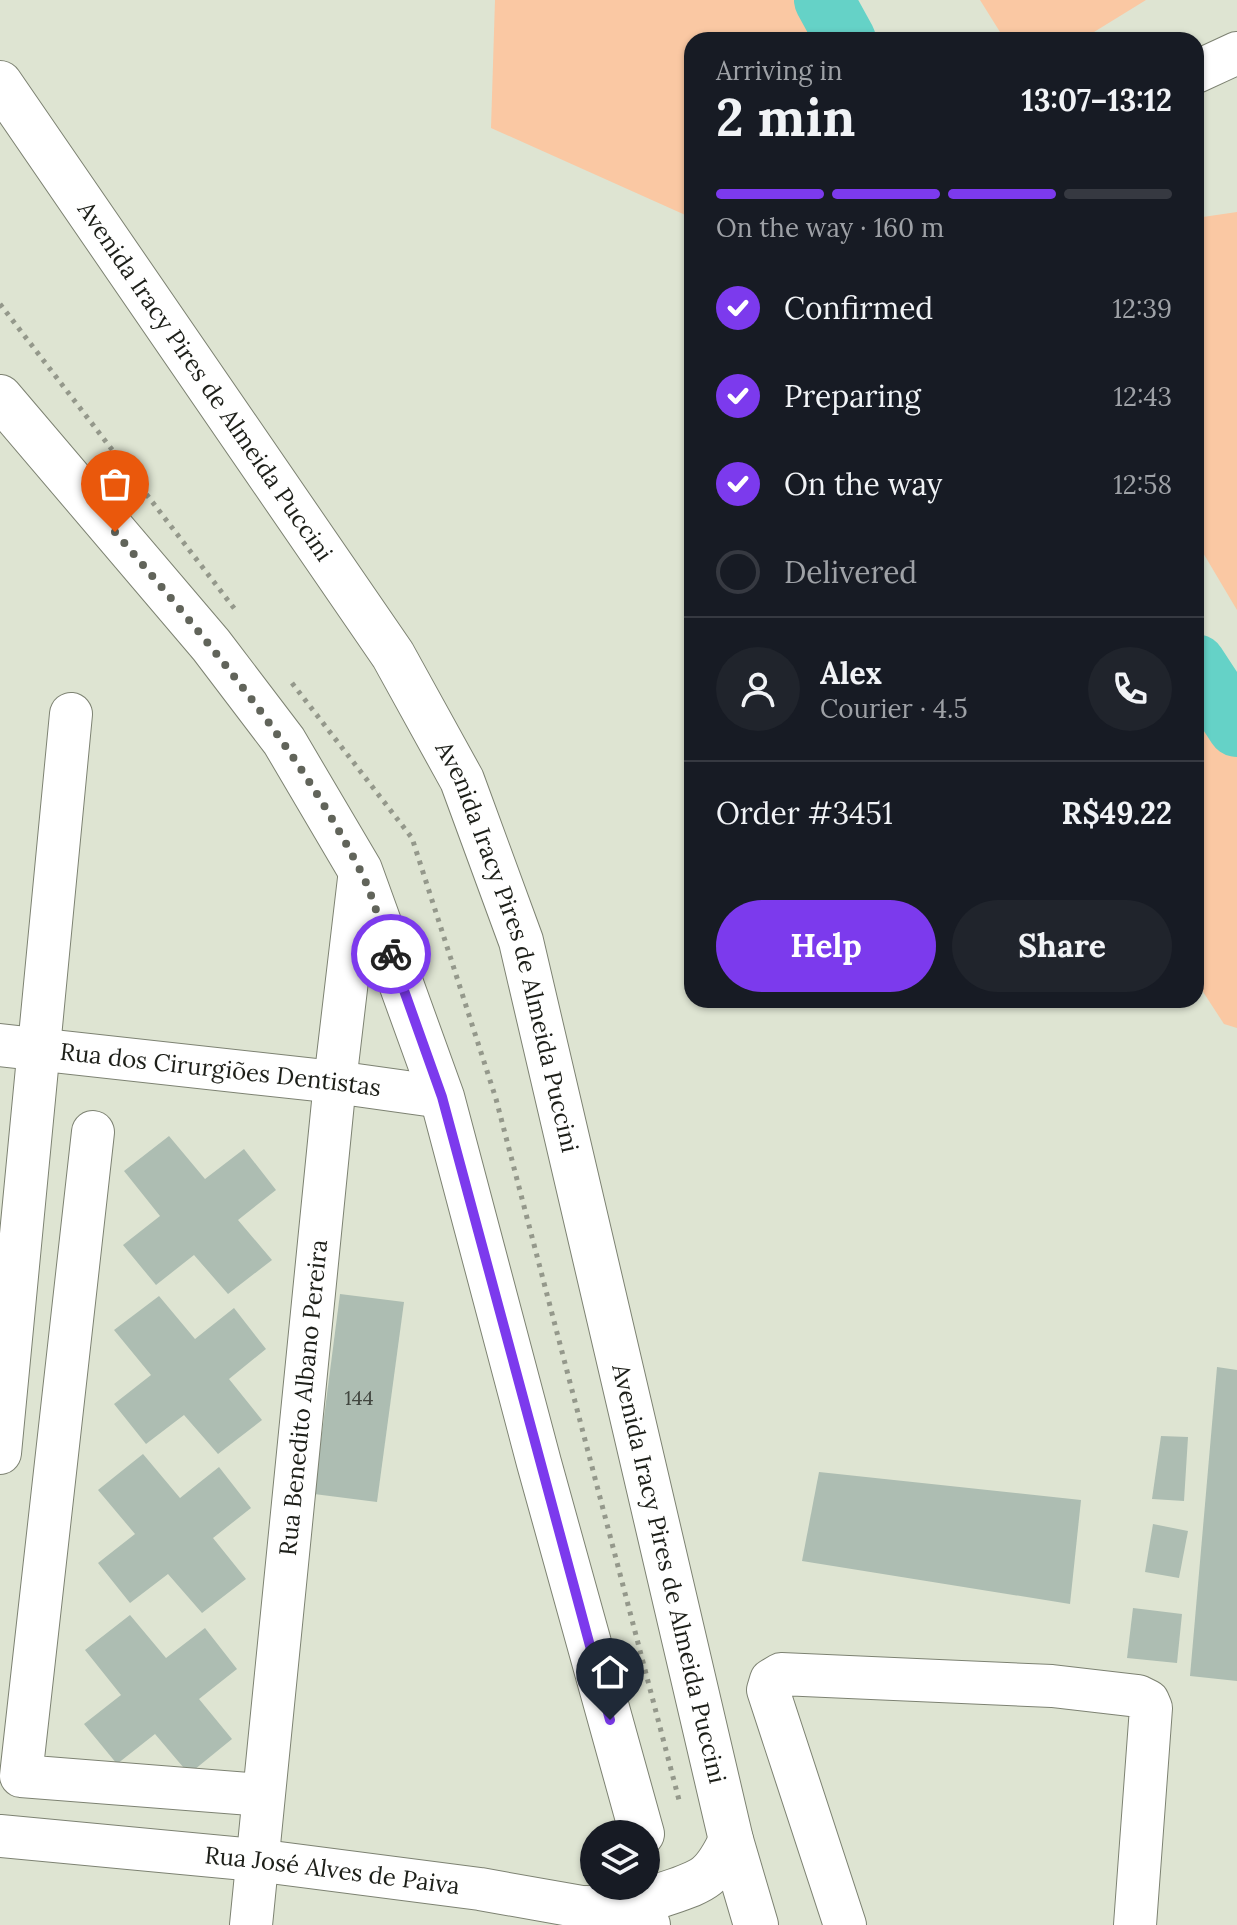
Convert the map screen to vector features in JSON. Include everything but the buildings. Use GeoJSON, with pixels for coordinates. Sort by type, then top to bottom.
{"type":"FeatureCollection","features":[{"type":"Feature","properties":{"kind":"main road","name":"Avenida Iracy Pires de Almeida Puccini"},"geometry":{"type":"LineString","coordinates":[[0,83],[393,655],[462,780],[521,941],[731,1840],[756,1925]]}},
{"type":"Feature","properties":{"kind":"main road"},"geometry":{"type":"LineString","coordinates":[[0,397],[229,669],[284,741],[360,870],[442,1097],[638,1820]]}},
{"type":"Feature","properties":{"kind":"main road"},"geometry":{"type":"LineString","coordinates":[[602,1917],[638,1919],[660,1915],[719,1866],[731,1840]]}},
{"type":"Feature","properties":{"kind":"street"},"geometry":{"type":"LineString","coordinates":[[1204,68],[1237,53]]}},
{"type":"Feature","properties":{"kind":"street"},"geometry":{"type":"LineString","coordinates":[[0,1453],[20,1048],[71,714]]}},
{"type":"Feature","properties":{"kind":"street","name":"Rua Benedito Albano Pereira"},"geometry":{"type":"LineString","coordinates":[[251,1925],[335,1082],[360,870]]}},
{"type":"Feature","properties":{"kind":"street","name":"Rua dos Cirurgiões Dentistas"},"geometry":{"type":"LineString","coordinates":[[20,1048],[335,1082],[442,1097]]}},
{"type":"Feature","properties":{"kind":"street"},"geometry":{"type":"LineString","coordinates":[[93,1132],[21,1776],[262,1795]]}},
{"type":"Feature","properties":{"kind":"street"},"geometry":{"type":"LineString","coordinates":[[845,1925],[768,1690],[771,1680],[781,1674],[1052,1686],[1138,1696],[1148,1701],[1151,1708],[1135,1925]]}},
{"type":"Feature","properties":{"kind":"street","name":"Rua José Alves de Paiva"},"geometry":{"type":"LineString","coordinates":[[0,1836],[256,1860],[480,1889],[602,1917]]}},
{"type":"Feature","properties":{"kind":"street"},"geometry":{"type":"LineString","coordinates":[[480,1889],[532,1925]]}},
{"type":"Feature","properties":{"kind":"shaded area"},"geometry":{"type":"Polygon","coordinates":[[[495,0],[825,0],[843,32],[684,32],[684,214],[491,128],[495,0]]]}},
{"type":"Feature","properties":{"kind":"shaded area"},"geometry":{"type":"Polygon","coordinates":[[[980,0],[1146,0],[1094,32],[1000,32],[980,0]]]}},
{"type":"Feature","properties":{"kind":"shaded area"},"geometry":{"type":"Polygon","coordinates":[[[1237,212],[1237,610],[1204,554],[1204,217],[1237,212]]]}},
{"type":"Feature","properties":{"kind":"shaded area"},"geometry":{"type":"Polygon","coordinates":[[[1204,676],[1237,727],[1237,1028],[1224,1024],[1204,993],[1204,676]]]}},
{"type":"Feature","properties":{"kind":"waterway"},"geometry":{"type":"LineString","coordinates":[[824,0],[842,32]]}},
{"type":"Feature","properties":{"kind":"waterway"},"geometry":{"type":"LineString","coordinates":[[1204,676],[1237,727]]}},
{"type":"Feature","properties":{"kind":"way so far"},"geometry":{"type":"LineString","coordinates":[[115,532],[211,645],[284,741],[360,870],[391,954]]}},
{"type":"Feature","properties":{"kind":"route"},"geometry":{"type":"LineString","coordinates":[[391,954],[442,1097],[610,1720]]}}]}
